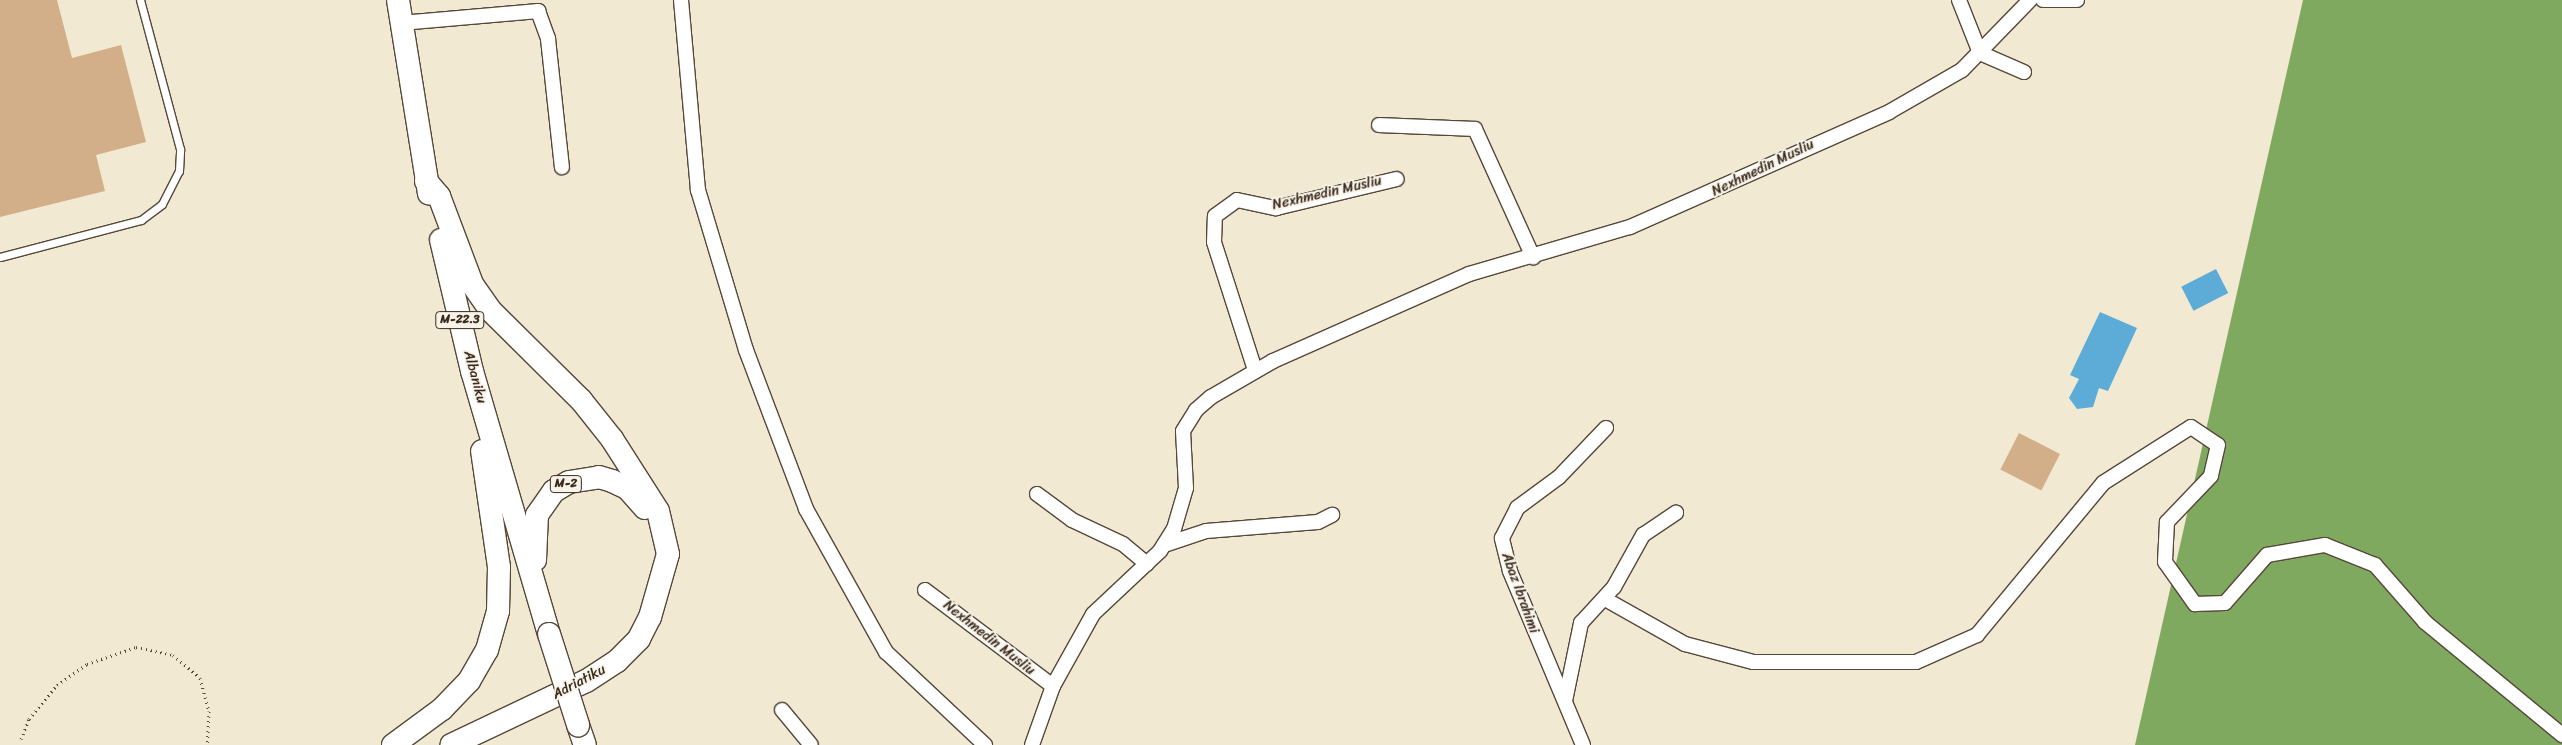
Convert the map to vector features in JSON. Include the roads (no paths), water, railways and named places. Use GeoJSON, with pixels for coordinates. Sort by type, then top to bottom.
{"type":"FeatureCollection","features":[{"type":"Feature","properties":{"kind":"main road","name":"Albaniku"},"geometry":{"type":"LineString","coordinates":[[398,0],[426,181],[457,305],[549,634],[582,735]]}},
{"type":"Feature","properties":{"kind":"main road"},"geometry":{"type":"LineString","coordinates":[[426,181],[439,196],[472,284],[491,311],[582,400],[646,490],[664,530],[665,578]]}},
{"type":"Feature","properties":{"kind":"main road"},"geometry":{"type":"LineString","coordinates":[[393,745],[442,709],[468,681],[487,650],[498,611],[499,566],[492,504],[457,305]]}},
{"type":"Feature","properties":{"kind":"main road","name":"M-2"},"geometry":{"type":"LineString","coordinates":[[549,634],[536,566],[534,529],[542,506],[569,482],[599,477],[638,497],[656,532],[665,578]]}},
{"type":"Feature","properties":{"kind":"main road","name":"Adriatiku"},"geometry":{"type":"LineString","coordinates":[[451,745],[586,681],[617,661],[639,640],[665,578]]}},
{"type":"Feature","properties":{"kind":"street"},"geometry":{"type":"LineString","coordinates":[[681,0],[698,190],[774,432],[806,510],[886,652],[984,745]]}},
{"type":"Feature","properties":{"kind":"street"},"geometry":{"type":"LineString","coordinates":[[1959,0],[1980,53],[2024,72]]}},
{"type":"Feature","properties":{"kind":"street","name":"Nexhmedin Musliu"},"geometry":{"type":"LineString","coordinates":[[1032,745],[1053,686],[1093,614],[1147,564],[1164,545],[1174,529],[1186,488],[1183,431],[1196,410],[1211,397],[1255,370],[1469,274],[1533,257],[1630,227],[1890,112],[1962,70],[2030,0]]}},
{"type":"Feature","properties":{"kind":"street"},"geometry":{"type":"LineString","coordinates":[[2043,0],[2078,0]]}},
{"type":"Feature","properties":{"kind":"street"},"geometry":{"type":"LineString","coordinates":[[401,23],[538,11],[548,39],[562,168]]}},
{"type":"Feature","properties":{"kind":"street"},"geometry":{"type":"LineString","coordinates":[[1379,125],[1475,129],[1533,257]]}},
{"type":"Feature","properties":{"kind":"street","name":"Nexhmedin Musliu"},"geometry":{"type":"LineString","coordinates":[[1255,370],[1214,242],[1215,216],[1237,200],[1276,208],[1397,178]]}},
{"type":"Feature","properties":{"kind":"street"},"geometry":{"type":"LineString","coordinates":[[1605,599],[1685,644],[1753,662],[1916,662],[1977,635],[2103,483],[2191,427],[2218,445],[2211,476],[2166,522],[2165,562],[2195,604],[2225,603],[2267,555],[2325,546],[2375,565],[2425,622],[2562,735]]}},
{"type":"Feature","properties":{"kind":"street","name":"Abaz Ibrahimi"},"geometry":{"type":"LineString","coordinates":[[1583,745],[1510,571],[1502,538],[1517,508],[1559,477],[1606,428]]}},
{"type":"Feature","properties":{"kind":"street"},"geometry":{"type":"LineString","coordinates":[[1037,494],[1072,520],[1123,544],[1147,564]]}},
{"type":"Feature","properties":{"kind":"street"},"geometry":{"type":"LineString","coordinates":[[1566,707],[1576,634],[1605,599],[1643,535],[1676,513]]}},
{"type":"Feature","properties":{"kind":"street","name":"Nexhmedin Musliu"},"geometry":{"type":"LineString","coordinates":[[1164,545],[1206,530],[1318,522],[1332,515]]}},
{"type":"Feature","properties":{"kind":"street","name":"Nexhmedin Musliu"},"geometry":{"type":"LineString","coordinates":[[925,590],[1053,686]]}},
{"type":"Feature","properties":{"kind":"street"},"geometry":{"type":"LineString","coordinates":[[782,710],[810,745]]}},
{"type":"Feature","properties":{"kind":"lane"},"geometry":{"type":"LineString","coordinates":[[0,257],[141,220],[162,204],[179,171],[180,149],[140,0]]}},
{"type":"Feature","properties":{"kind":"water"},"geometry":{"type":"Polygon","coordinates":[[[2216,269],[2228,293],[2194,311],[2181,287],[2216,269]]]}},
{"type":"Feature","properties":{"kind":"water"},"geometry":{"type":"Polygon","coordinates":[[[2100,312],[2137,328],[2108,391],[2099,388],[2093,407],[2077,409],[2069,398],[2079,379],[2070,375],[2100,312]]]}}]}
